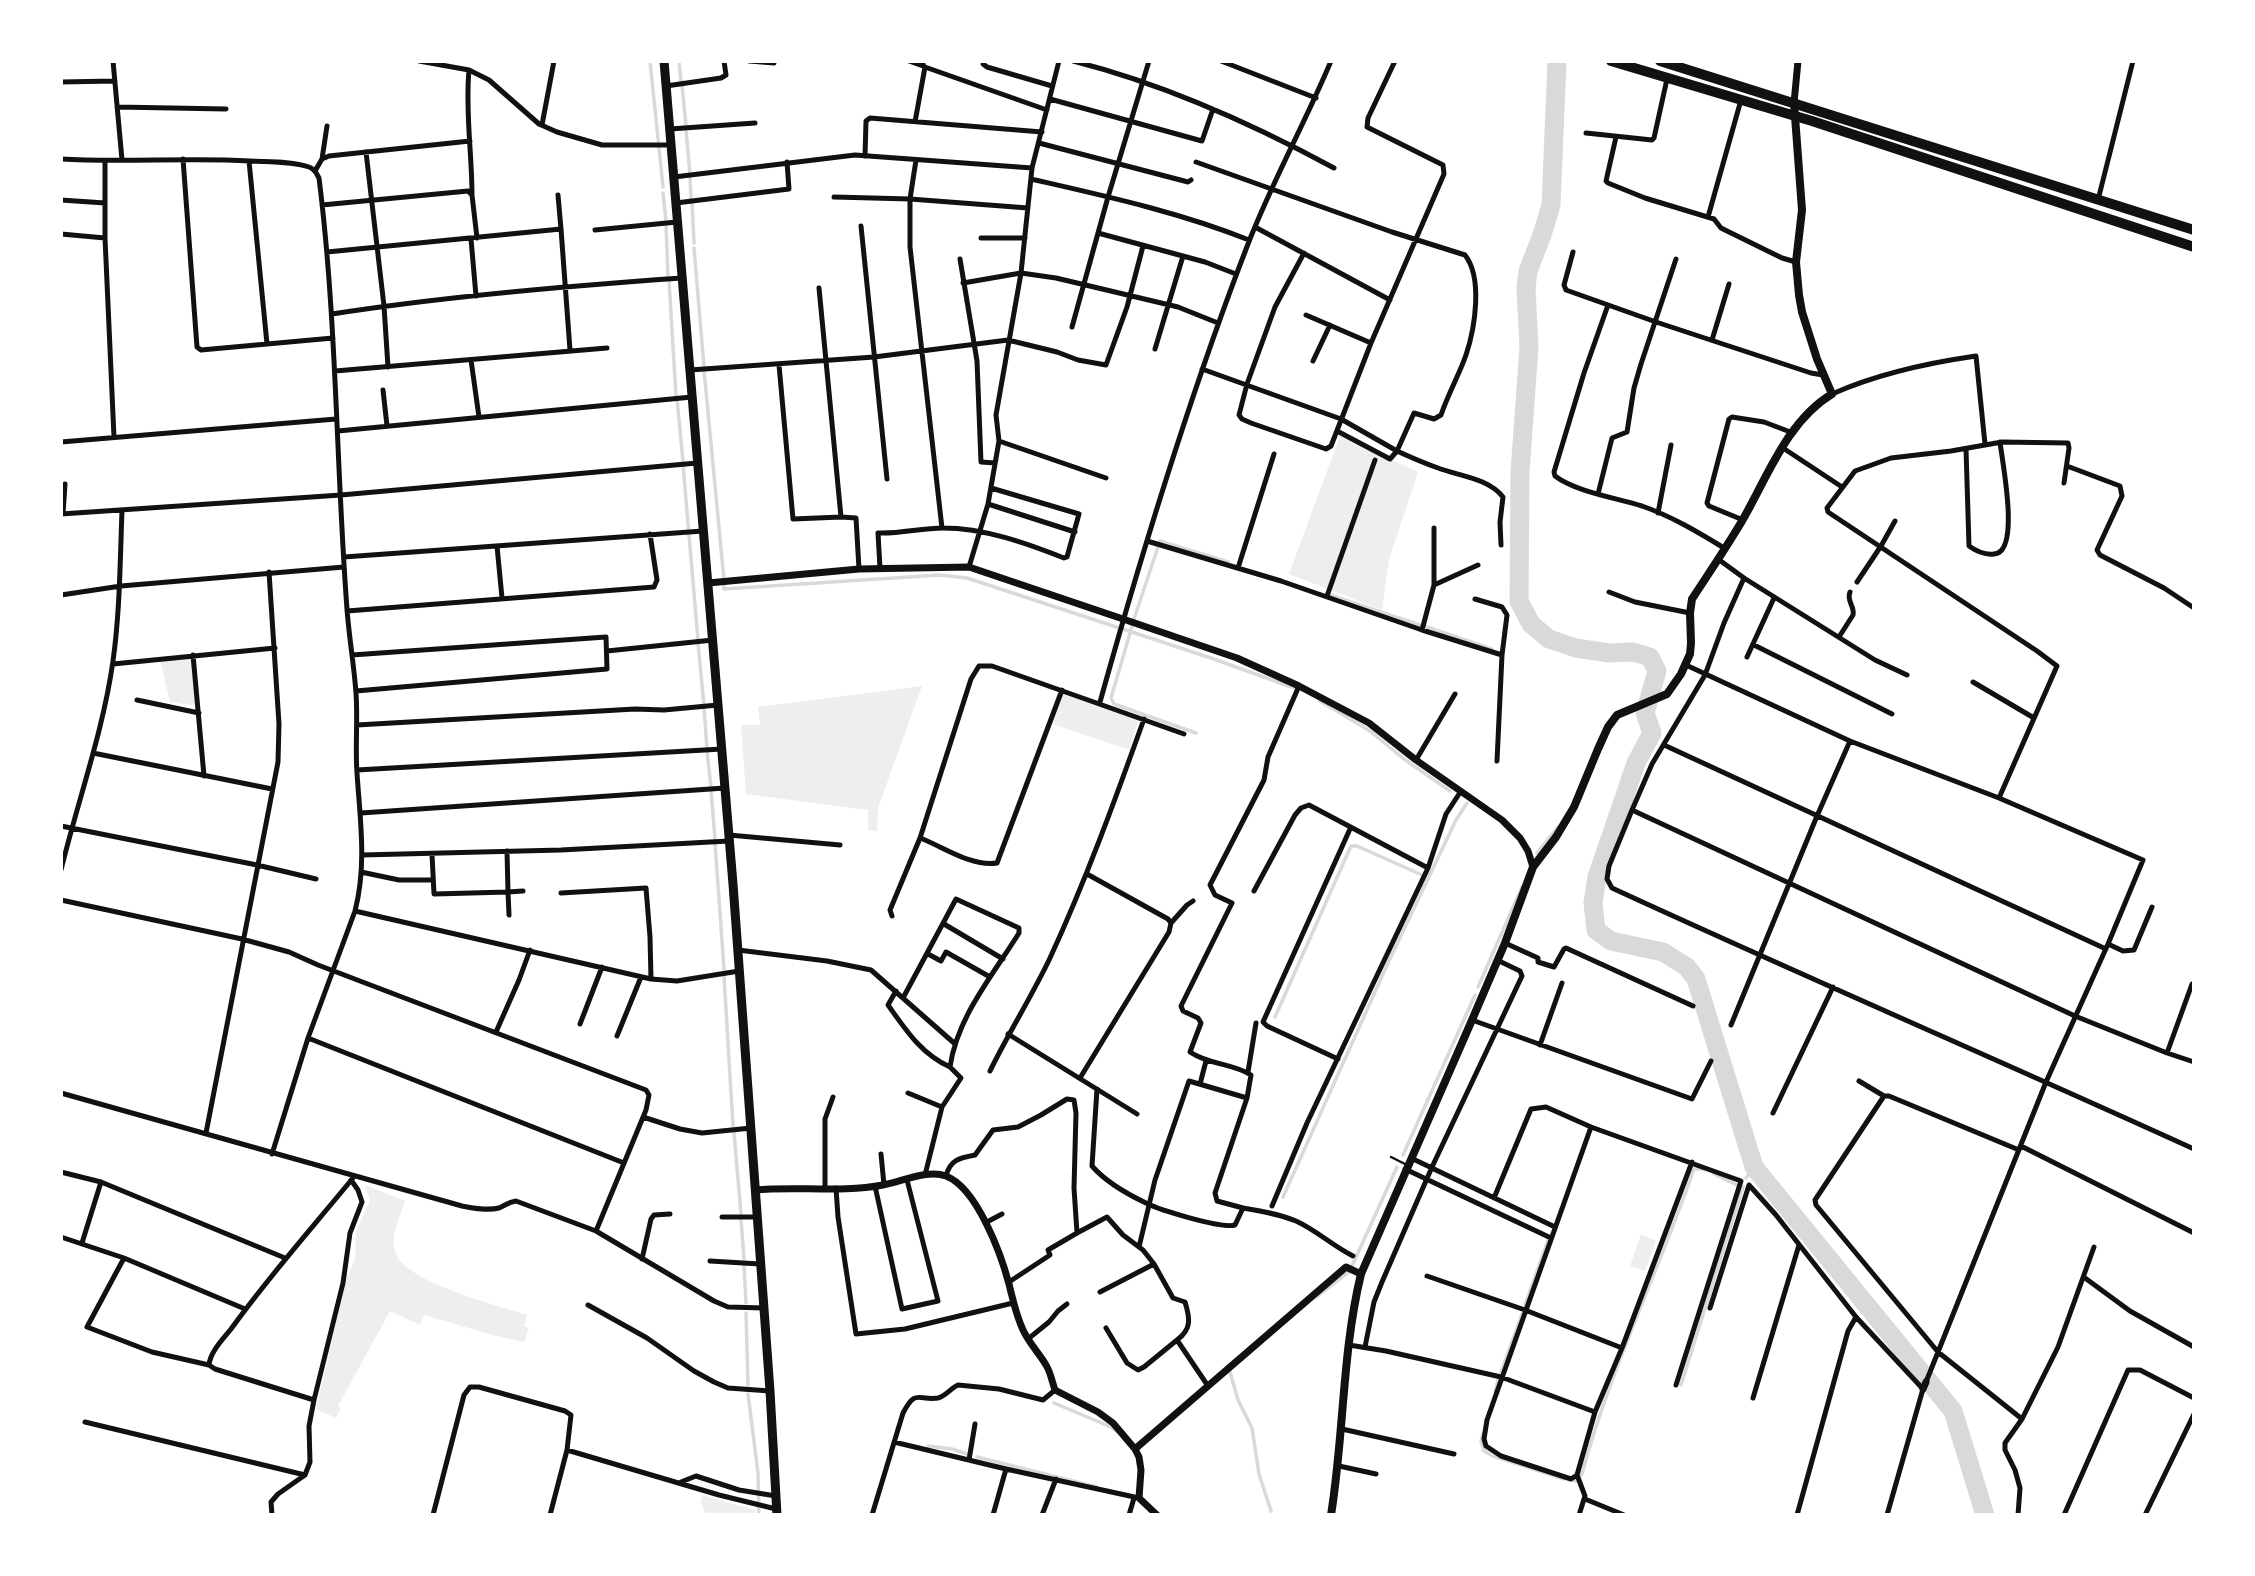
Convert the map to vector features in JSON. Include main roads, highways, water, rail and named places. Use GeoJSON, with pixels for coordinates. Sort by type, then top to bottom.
{"type":"FeatureCollection","features":[{"type":"Feature","properties":{"kind":"highway"},"geometry":{"type":"LineString","coordinates":[[1611,61],[1796,116],[2194,247]]}},
{"type":"Feature","properties":{"kind":"highway"},"geometry":{"type":"LineString","coordinates":[[1660,61],[2194,230]]}},
{"type":"Feature","properties":{"kind":"main road"},"geometry":{"type":"LineString","coordinates":[[664,61],[738,950],[770,1391],[776,1512]]}},
{"type":"Feature","properties":{"kind":"main road"},"geometry":{"type":"LineString","coordinates":[[1331,1515],[1339,1466],[1353,1306],[1361,1274],[1505,943],[1532,867],[1556,837],[1574,807],[1608,727],[1617,715],[1667,694],[1690,668],[1692,600],[1721,561],[1724,548],[1793,433],[1818,402],[1832,394],[1802,312],[1797,262],[1802,210],[1794,103]]}},
{"type":"Feature","properties":{"kind":"waterway"},"geometry":{"type":"LineString","coordinates":[[650,61],[663,187]]}},
{"type":"Feature","properties":{"kind":"waterway"},"geometry":{"type":"LineString","coordinates":[[679,61],[681,82]]}},
{"type":"Feature","properties":{"kind":"waterway"},"geometry":{"type":"LineString","coordinates":[[1557,61],[1551,205],[1528,271],[1526,288],[1529,347],[1520,472],[1519,601],[1531,624],[1549,639],[1576,648],[1609,653],[1633,652],[1650,657],[1657,671],[1645,713],[1652,733],[1636,763],[1597,877],[1593,903],[1596,930],[1611,941],[1663,952],[1687,967],[1696,979],[1754,1167],[1953,1411],[1985,1515]]}},
{"type":"Feature","properties":{"kind":"waterway"},"geometry":{"type":"LineString","coordinates":[[682,85],[686,126]]}},
{"type":"Feature","properties":{"kind":"waterway"},"geometry":{"type":"LineString","coordinates":[[686,130],[690,174]]}},
{"type":"Feature","properties":{"kind":"waterway"},"geometry":{"type":"LineString","coordinates":[[690,177],[691,199]]}},
{"type":"Feature","properties":{"kind":"waterway"},"geometry":{"type":"LineString","coordinates":[[663,193],[666,221]]}},
{"type":"Feature","properties":{"kind":"waterway"},"geometry":{"type":"LineString","coordinates":[[692,202],[694,243]]}},
{"type":"Feature","properties":{"kind":"waterway"},"geometry":{"type":"LineString","coordinates":[[666,224],[668,276]]}},
{"type":"Feature","properties":{"kind":"waterway"},"geometry":{"type":"LineString","coordinates":[[694,248],[704,367]]}},
{"type":"Feature","properties":{"kind":"waterway"},"geometry":{"type":"LineString","coordinates":[[669,280],[676,396]]}},
{"type":"Feature","properties":{"kind":"waterway"},"geometry":{"type":"LineString","coordinates":[[704,370],[724,580]]}},
{"type":"Feature","properties":{"kind":"waterway"},"geometry":{"type":"LineString","coordinates":[[677,399],[683,461]]}},
{"type":"Feature","properties":{"kind":"waterway"},"geometry":{"type":"LineString","coordinates":[[683,465],[698,640]]}},
{"type":"Feature","properties":{"kind":"waterway"},"geometry":{"type":"LineString","coordinates":[[1159,543],[1160,541],[1228,562]]}},
{"type":"Feature","properties":{"kind":"waterway"},"geometry":{"type":"LineString","coordinates":[[1134,619],[1158,547]]}},
{"type":"Feature","properties":{"kind":"waterway"},"geometry":{"type":"LineString","coordinates":[[724,584],[724,589],[940,575],[967,578],[1297,689]]}},
{"type":"Feature","properties":{"kind":"waterway"},"geometry":{"type":"LineString","coordinates":[[1330,595],[1423,626]]}},
{"type":"Feature","properties":{"kind":"waterway"},"geometry":{"type":"LineString","coordinates":[[1133,623],[1111,698],[1114,704],[1196,733]]}},
{"type":"Feature","properties":{"kind":"waterway"},"geometry":{"type":"LineString","coordinates":[[1424,626],[1492,649]]}},
{"type":"Feature","properties":{"kind":"waterway"},"geometry":{"type":"LineString","coordinates":[[698,643],[704,706]]}},
{"type":"Feature","properties":{"kind":"waterway"},"geometry":{"type":"LineString","coordinates":[[1320,701],[1370,731],[1450,791]]}},
{"type":"Feature","properties":{"kind":"waterway"},"geometry":{"type":"LineString","coordinates":[[704,707],[707,749]]}},
{"type":"Feature","properties":{"kind":"waterway"},"geometry":{"type":"LineString","coordinates":[[707,751],[711,788]]}},
{"type":"Feature","properties":{"kind":"waterway"},"geometry":{"type":"LineString","coordinates":[[711,790],[715,839]]}},
{"type":"Feature","properties":{"kind":"waterway"},"geometry":{"type":"LineString","coordinates":[[1283,1197],[1388,963],[1456,820],[1467,803]]}},
{"type":"Feature","properties":{"kind":"waterway"},"geometry":{"type":"LineString","coordinates":[[1537,853],[1558,827]]}},
{"type":"Feature","properties":{"kind":"waterway"},"geometry":{"type":"LineString","coordinates":[[715,843],[724,969]]}},
{"type":"Feature","properties":{"kind":"waterway"},"geometry":{"type":"LineString","coordinates":[[1275,1017],[1351,846],[1357,846],[1422,875]]}},
{"type":"Feature","properties":{"kind":"waterway"},"geometry":{"type":"LineString","coordinates":[[1478,987],[1522,887]]}},
{"type":"Feature","properties":{"kind":"waterway"},"geometry":{"type":"LineString","coordinates":[[724,976],[733,1126]]}},
{"type":"Feature","properties":{"kind":"waterway"},"geometry":{"type":"LineString","coordinates":[[1403,1155],[1475,995]]}},
{"type":"Feature","properties":{"kind":"waterway"},"geometry":{"type":"LineString","coordinates":[[734,1133],[741,1214]]}},
{"type":"Feature","properties":{"kind":"waterway"},"geometry":{"type":"LineString","coordinates":[[1352,1266],[1397,1167]]}},
{"type":"Feature","properties":{"kind":"waterway"},"geometry":{"type":"LineString","coordinates":[[1746,1178],[1754,1167]]}},
{"type":"Feature","properties":{"kind":"waterway"},"geometry":{"type":"LineString","coordinates":[[1571,1480],[1576,1481],[1582,1474],[1606,1396],[1694,1169],[1704,1169]]}},
{"type":"Feature","properties":{"kind":"waterway"},"geometry":{"type":"LineString","coordinates":[[1714,1174],[1743,1188]]}},
{"type":"Feature","properties":{"kind":"waterway"},"geometry":{"type":"LineString","coordinates":[[1681,1385],[1743,1187]]}},
{"type":"Feature","properties":{"kind":"waterway"},"geometry":{"type":"LineString","coordinates":[[741,1220],[744,1259]]}},
{"type":"Feature","properties":{"kind":"waterway"},"geometry":{"type":"LineString","coordinates":[[1525,1305],[1548,1240]]}},
{"type":"Feature","properties":{"kind":"waterway"},"geometry":{"type":"LineString","coordinates":[[744,1265],[746,1303]]}},
{"type":"Feature","properties":{"kind":"waterway"},"geometry":{"type":"LineString","coordinates":[[1316,1297],[1350,1271]]}},
{"type":"Feature","properties":{"kind":"waterway"},"geometry":{"type":"LineString","coordinates":[[746,1313],[748,1385]]}},
{"type":"Feature","properties":{"kind":"waterway"},"geometry":{"type":"LineString","coordinates":[[1501,1372],[1522,1314]]}},
{"type":"Feature","properties":{"kind":"waterway"},"geometry":{"type":"LineString","coordinates":[[1230,1372],[1238,1400],[1252,1428],[1259,1474],[1271,1511]]}},
{"type":"Feature","properties":{"kind":"waterway"},"geometry":{"type":"LineString","coordinates":[[1495,1391],[1498,1380]]}},
{"type":"Feature","properties":{"kind":"waterway"},"geometry":{"type":"LineString","coordinates":[[748,1394],[758,1473],[759,1515]]}},
{"type":"Feature","properties":{"kind":"waterway"},"geometry":{"type":"LineString","coordinates":[[1054,1403],[1116,1431]]}},
{"type":"Feature","properties":{"kind":"waterway"},"geometry":{"type":"LineString","coordinates":[[1483,1433],[1481,1441],[1484,1451],[1564,1479]]}},
{"type":"Feature","properties":{"kind":"waterway"},"geometry":{"type":"LineString","coordinates":[[928,1446],[970,1455]]}},
{"type":"Feature","properties":{"kind":"waterway"},"geometry":{"type":"LineString","coordinates":[[977,1457],[1097,1487]]}}]}
